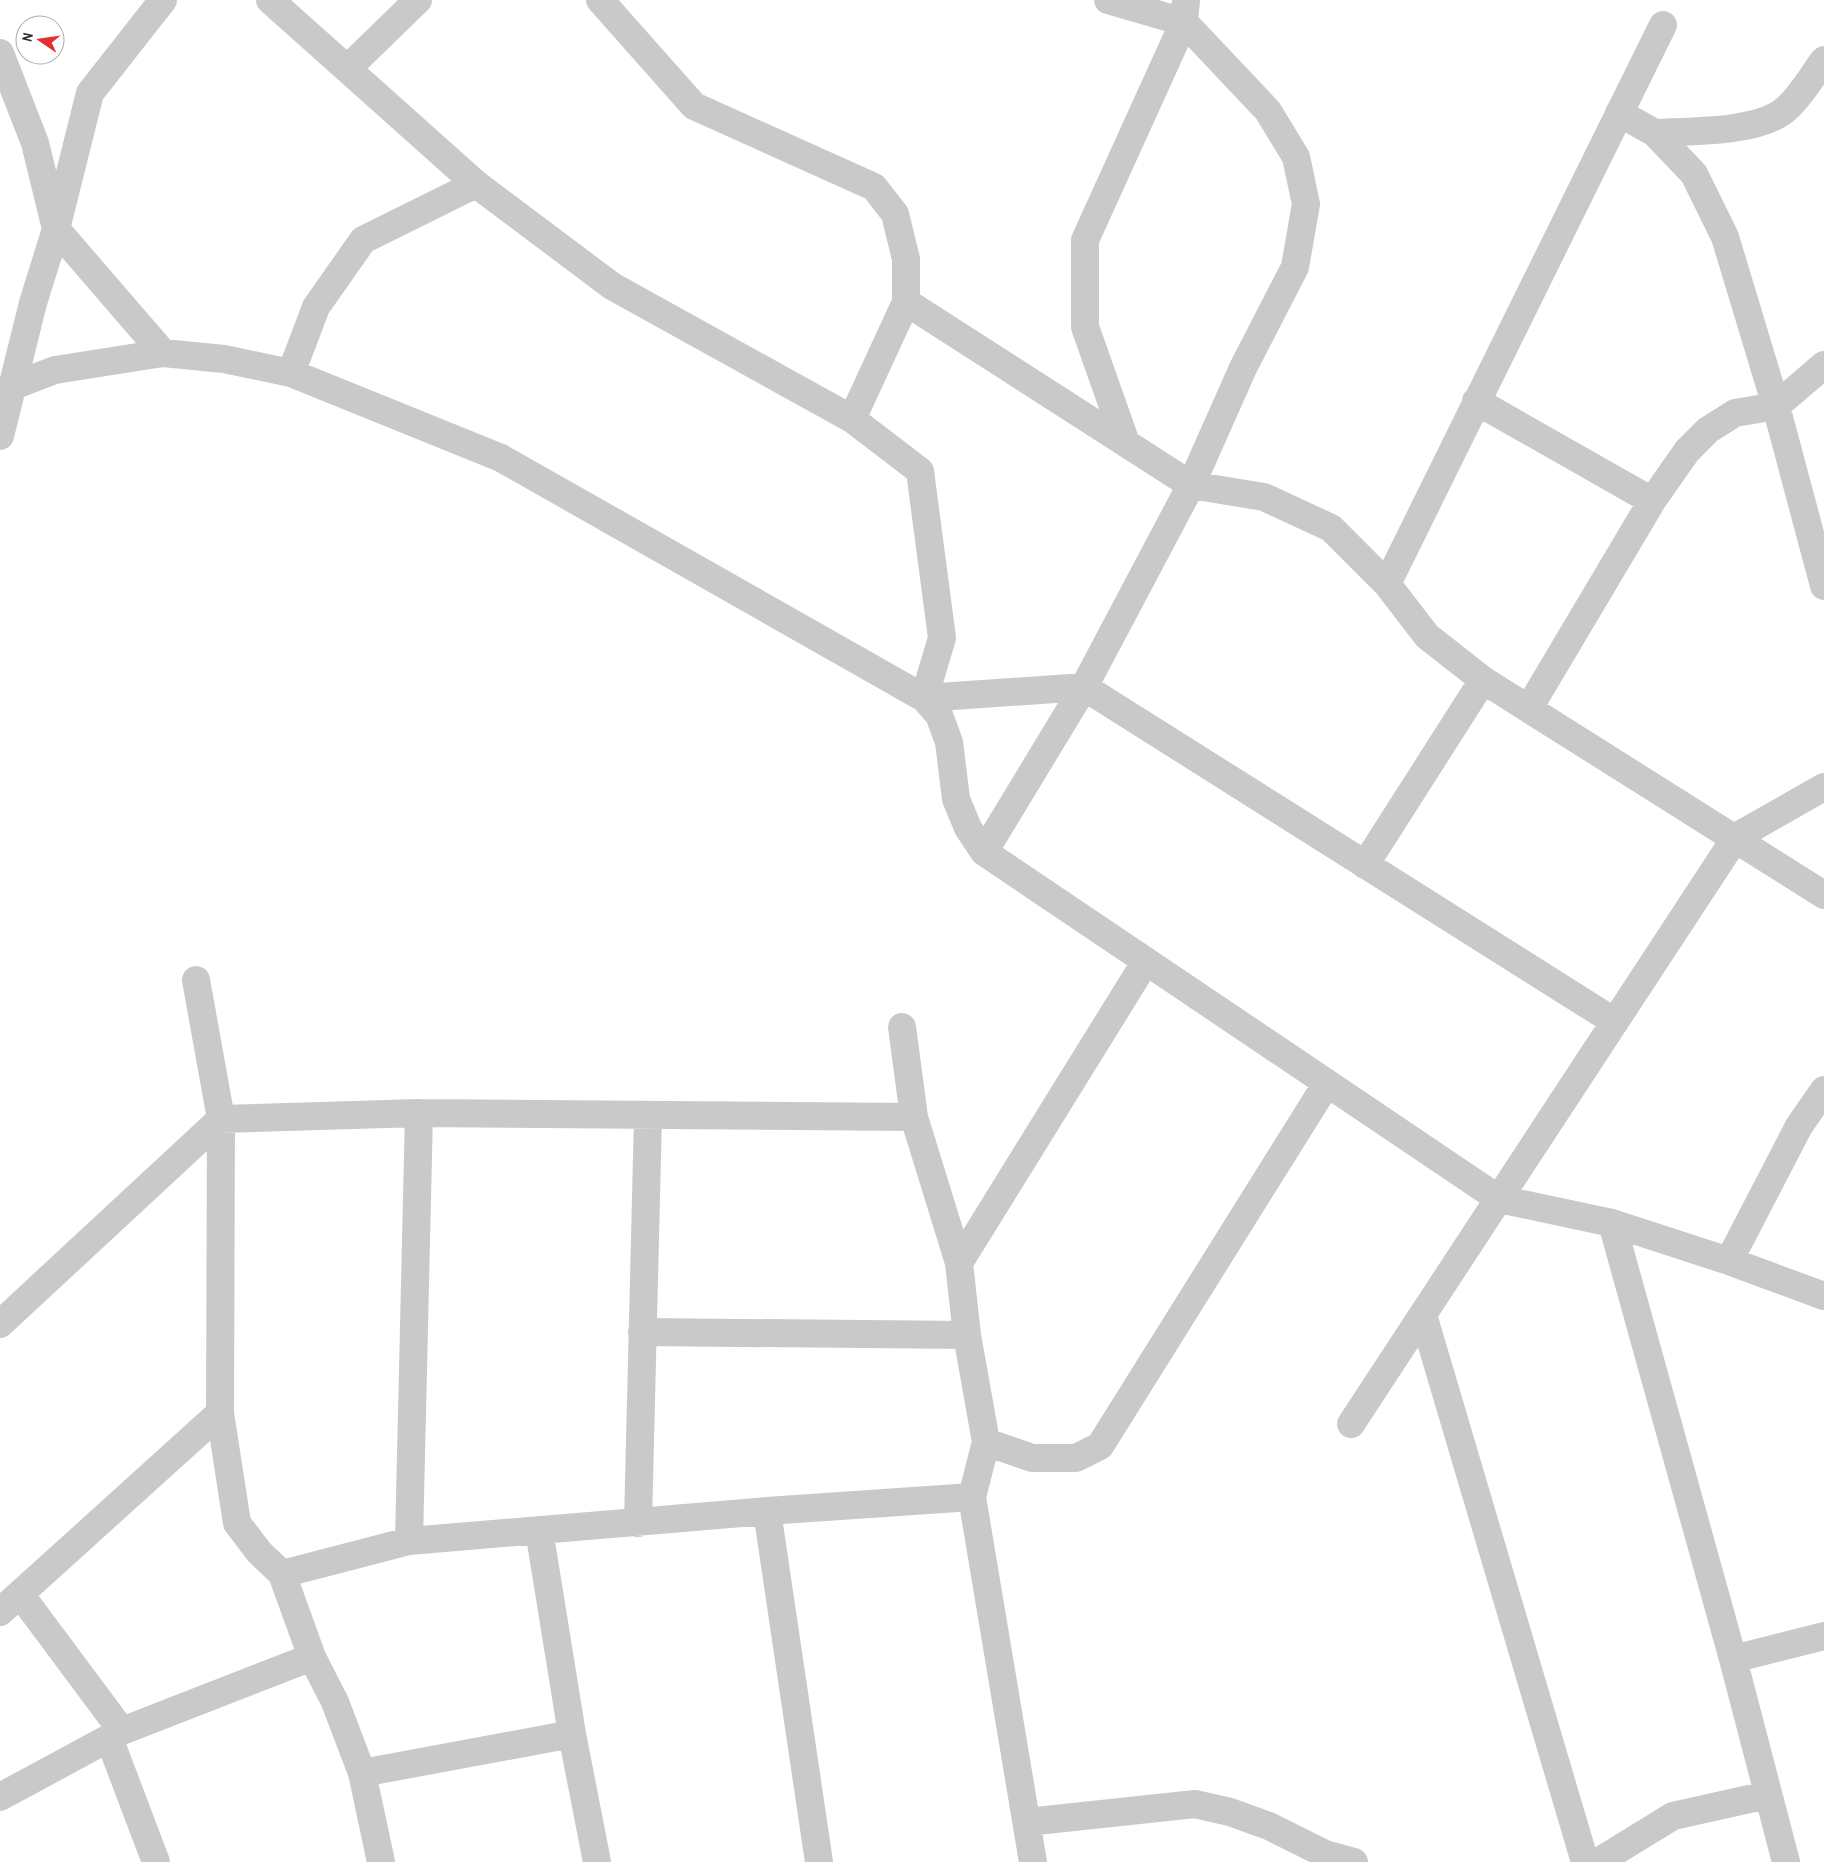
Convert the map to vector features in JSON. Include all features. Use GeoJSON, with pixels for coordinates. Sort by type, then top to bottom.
{"type":"FeatureCollection","features":[{"type":"Feature","properties":{"kind":"street"},"geometry":{"type":"LineString","coordinates":[[0,436],[7,388],[56,229],[90,93],[163,0]]}},
{"type":"Feature","properties":{"kind":"street"},"geometry":{"type":"LineString","coordinates":[[270,0],[476,184],[612,286],[852,419],[920,472],[942,638],[924,698]]}},
{"type":"Feature","properties":{"kind":"street"},"geometry":{"type":"LineString","coordinates":[[347,69],[418,0]]}},
{"type":"Feature","properties":{"kind":"street"},"geometry":{"type":"LineString","coordinates":[[600,0],[694,106],[874,187],[895,214],[906,259],[906,302],[852,419]]}},
{"type":"Feature","properties":{"kind":"street"},"geometry":{"type":"LineString","coordinates":[[984,852],[1084,687],[1191,485],[1243,368],[1295,266],[1306,204],[1296,157],[1268,111],[1185,11],[1108,0]]}},
{"type":"Feature","properties":{"kind":"street"},"geometry":{"type":"LineString","coordinates":[[1126,443],[1085,327],[1085,240],[1185,11]]}},
{"type":"Feature","properties":{"kind":"street"},"geometry":{"type":"LineString","coordinates":[[1387,584],[1663,25]]}},
{"type":"Feature","properties":{"kind":"street"},"geometry":{"type":"LineString","coordinates":[[0,53],[36,143],[56,229],[163,353]]}},
{"type":"Feature","properties":{"kind":"street"},"geometry":{"type":"LineString","coordinates":[[1655,133],[1755,125],[1785,110],[1824,60]]}},
{"type":"Feature","properties":{"kind":"street"},"geometry":{"type":"LineString","coordinates":[[1619,113],[1655,133],[1694,174],[1725,237],[1817,534],[1824,586]]}},
{"type":"Feature","properties":{"kind":"street"},"geometry":{"type":"LineString","coordinates":[[292,373],[316,307],[363,240],[476,184]]}},
{"type":"Feature","properties":{"kind":"street"},"geometry":{"type":"LineString","coordinates":[[906,302],[1191,485],[1264,497],[1330,528],[1387,584],[1427,636],[1483,680],[1736,837],[1824,894]]}},
{"type":"Feature","properties":{"kind":"street"},"geometry":{"type":"LineString","coordinates":[[7,388],[55,370],[163,353],[224,359],[292,373],[500,458],[924,698],[939,715],[948,742],[956,799],[968,828],[984,852],[1499,1199],[1612,1223],[1729,1261],[1824,1296]]}},
{"type":"Feature","properties":{"kind":"street"},"geometry":{"type":"LineString","coordinates":[[1528,708],[1652,501],[1687,451],[1708,430],[1734,413],[1776,406],[1824,365]]}},
{"type":"Feature","properties":{"kind":"street"},"geometry":{"type":"LineString","coordinates":[[1476,401],[1652,501]]}},
{"type":"Feature","properties":{"kind":"street"},"geometry":{"type":"LineString","coordinates":[[1365,864],[1483,680]]}},
{"type":"Feature","properties":{"kind":"street"},"geometry":{"type":"LineString","coordinates":[[924,698],[1084,687],[1615,1022]]}},
{"type":"Feature","properties":{"kind":"street"},"geometry":{"type":"LineString","coordinates":[[1351,1424],[1736,837],[1824,787]]}},
{"type":"Feature","properties":{"kind":"street"},"geometry":{"type":"LineString","coordinates":[[959,1263],[1146,961]]}},
{"type":"Feature","properties":{"kind":"street"},"geometry":{"type":"LineString","coordinates":[[196,980],[221,1119],[220,1413],[238,1523],[259,1552],[282,1574],[312,1657],[334,1702],[362,1773],[381,1862]]}},
{"type":"Feature","properties":{"kind":"street"},"geometry":{"type":"LineString","coordinates":[[902,1027],[914,1116],[959,1263],[967,1335],[986,1442],[972,1497],[1033,1862]]}},
{"type":"Feature","properties":{"kind":"street"},"geometry":{"type":"LineString","coordinates":[[986,1442],[1032,1458],[1076,1458],[1100,1446],[1327,1083]]}},
{"type":"Feature","properties":{"kind":"street"},"geometry":{"type":"LineString","coordinates":[[1729,1261],[1799,1126],[1824,1090]]}},
{"type":"Feature","properties":{"kind":"street"},"geometry":{"type":"LineString","coordinates":[[0,1324],[221,1119],[419,1113],[648,1116],[914,1116]]}},
{"type":"Feature","properties":{"kind":"street"},"geometry":{"type":"LineString","coordinates":[[409,1541],[419,1113]]}},
{"type":"Feature","properties":{"kind":"street"},"geometry":{"type":"LineString","coordinates":[[638,1523],[648,1116]]}},
{"type":"Feature","properties":{"kind":"street"},"geometry":{"type":"LineString","coordinates":[[1612,1223],[1733,1659],[1786,1862]]}},
{"type":"Feature","properties":{"kind":"street"},"geometry":{"type":"LineString","coordinates":[[1423,1315],[1585,1862]]}},
{"type":"Feature","properties":{"kind":"street"},"geometry":{"type":"LineString","coordinates":[[642,1332],[967,1335]]}},
{"type":"Feature","properties":{"kind":"street"},"geometry":{"type":"LineString","coordinates":[[0,1612],[220,1413]]}},
{"type":"Feature","properties":{"kind":"street"},"geometry":{"type":"LineString","coordinates":[[282,1574],[409,1541],[767,1511],[972,1497]]}},
{"type":"Feature","properties":{"kind":"street"},"geometry":{"type":"LineString","coordinates":[[767,1511],[819,1862]]}},
{"type":"Feature","properties":{"kind":"street"},"geometry":{"type":"LineString","coordinates":[[539,1530],[572,1734],[597,1862]]}},
{"type":"Feature","properties":{"kind":"street"},"geometry":{"type":"LineString","coordinates":[[20,1594],[116,1734],[156,1862]]}},
{"type":"Feature","properties":{"kind":"street"},"geometry":{"type":"LineString","coordinates":[[1733,1659],[1824,1636]]}},
{"type":"Feature","properties":{"kind":"street"},"geometry":{"type":"LineString","coordinates":[[0,1797],[116,1734],[312,1657]]}},
{"type":"Feature","properties":{"kind":"street"},"geometry":{"type":"LineString","coordinates":[[362,1773],[572,1734]]}},
{"type":"Feature","properties":{"kind":"street"},"geometry":{"type":"LineString","coordinates":[[1598,1862],[1672,1816],[1767,1795]]}},
{"type":"Feature","properties":{"kind":"street"},"geometry":{"type":"LineString","coordinates":[[1027,1822],[1195,1804],[1230,1812],[1269,1826],[1325,1854],[1354,1862]]}}]}
